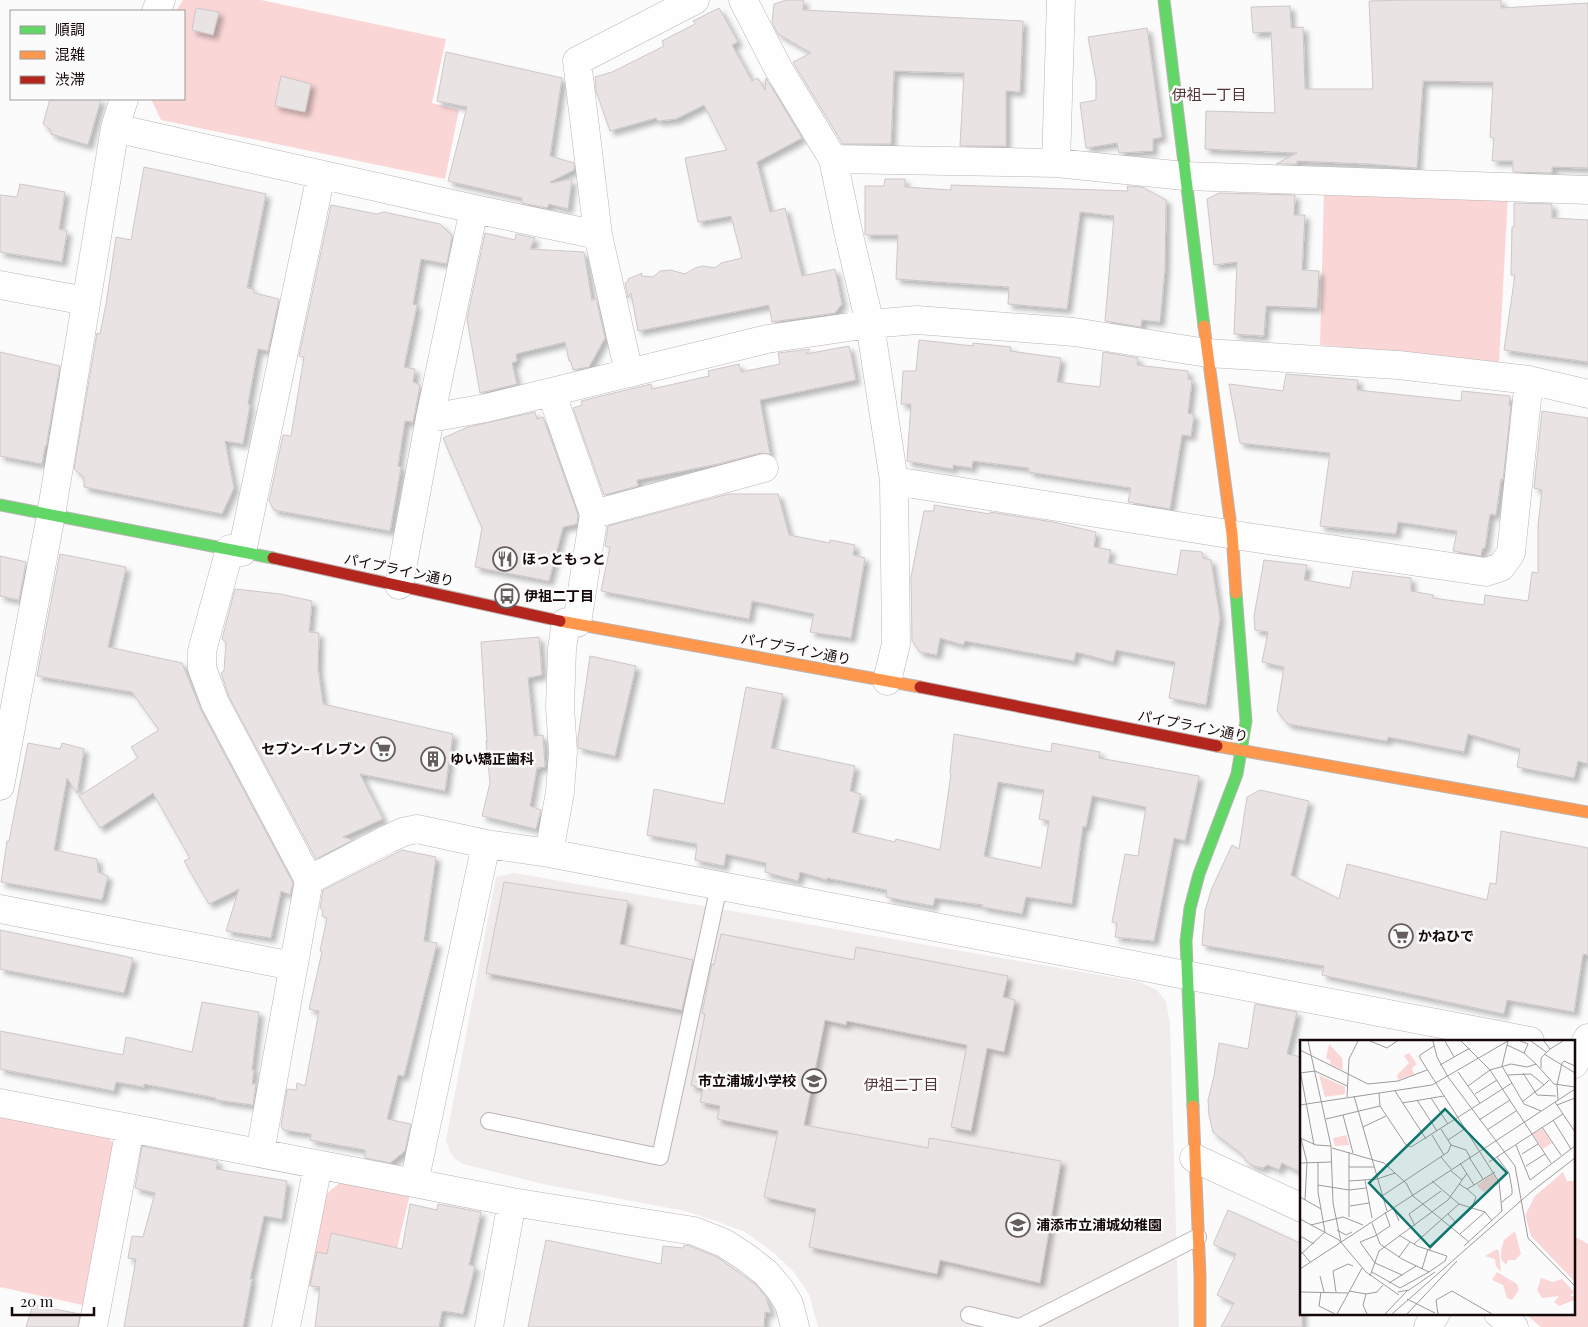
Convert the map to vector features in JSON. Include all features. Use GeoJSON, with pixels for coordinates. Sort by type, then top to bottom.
{"type":"FeatureCollection","features":[{"type":"Feature","properties":{"kind":"main road"},"geometry":{"type":"LineString","coordinates":[[1169,0],[1185,176],[1232,534],[1246,721],[1237,774],[1198,874],[1190,908],[1186,941],[1200,1327]]}},
{"type":"Feature","properties":{"kind":"main road","name":"パイプライン通り"},"geometry":{"type":"LineString","coordinates":[[0,505],[236,551],[571,623],[887,681],[1240,750],[1586,806]]}},
{"type":"Feature","properties":{"kind":"street"},"geometry":{"type":"LineString","coordinates":[[629,373],[598,235],[577,61],[695,0]]}},
{"type":"Feature","properties":{"kind":"street"},"geometry":{"type":"LineString","coordinates":[[743,0],[778,68],[834,159],[848,231],[870,324],[894,481],[896,644],[887,681]]}},
{"type":"Feature","properties":{"kind":"street"},"geometry":{"type":"LineString","coordinates":[[1056,163],[1061,0]]}},
{"type":"Feature","properties":{"kind":"street"},"geometry":{"type":"LineString","coordinates":[[0,786],[51,515],[115,128],[124,100]]}},
{"type":"Feature","properties":{"kind":"street"},"geometry":{"type":"LineString","coordinates":[[115,128],[598,235]]}},
{"type":"Feature","properties":{"kind":"street"},"geometry":{"type":"LineString","coordinates":[[834,159],[1056,163],[1185,176],[1588,190]]}},
{"type":"Feature","properties":{"kind":"street"},"geometry":{"type":"LineString","coordinates":[[260,1153],[309,880],[214,703],[202,668],[202,651],[236,551],[321,175]]}},
{"type":"Feature","properties":{"kind":"street"},"geometry":{"type":"LineString","coordinates":[[399,585],[430,418],[474,209]]}},
{"type":"Feature","properties":{"kind":"street"},"geometry":{"type":"LineString","coordinates":[[0,285],[86,301]]}},
{"type":"Feature","properties":{"kind":"street"},"geometry":{"type":"LineString","coordinates":[[430,418],[486,408],[767,339],[870,324],[917,320],[1074,332],[1207,353],[1398,365],[1529,380],[1588,394]]}},
{"type":"Feature","properties":{"kind":"street"},"geometry":{"type":"LineString","coordinates":[[894,481],[1486,572],[1501,567],[1511,553],[1529,380]]}},
{"type":"Feature","properties":{"kind":"street"},"geometry":{"type":"LineString","coordinates":[[549,853],[560,792],[562,768],[560,697],[562,649],[571,623],[594,514],[551,392]]}},
{"type":"Feature","properties":{"kind":"street"},"geometry":{"type":"LineString","coordinates":[[594,514],[764,468]]}},
{"type":"Feature","properties":{"kind":"street"},"geometry":{"type":"LineString","coordinates":[[309,880],[388,839],[403,832],[417,829],[486,844],[549,853],[1525,1040]]}},
{"type":"Feature","properties":{"kind":"street"},"geometry":{"type":"LineString","coordinates":[[414,1183],[486,844]]}},
{"type":"Feature","properties":{"kind":"street"},"geometry":{"type":"LineString","coordinates":[[0,909],[293,966]]}},
{"type":"Feature","properties":{"kind":"street"},"geometry":{"type":"LineString","coordinates":[[0,1103],[512,1202],[694,1232],[724,1243],[766,1273],[779,1288],[789,1304],[795,1327]]}},
{"type":"Feature","properties":{"kind":"street"},"geometry":{"type":"LineString","coordinates":[[93,1327],[130,1128]]}},
{"type":"Feature","properties":{"kind":"street"},"geometry":{"type":"LineString","coordinates":[[1194,1158],[1300,1207]]}},
{"type":"Feature","properties":{"kind":"street"},"geometry":{"type":"LineString","coordinates":[[286,1327],[318,1165]]}},
{"type":"Feature","properties":{"kind":"street"},"geometry":{"type":"LineString","coordinates":[[489,1327],[512,1202]]}},
{"type":"Feature","properties":{"kind":"street"},"geometry":{"type":"LineString","coordinates":[[1428,1327],[1435,1314]]}},
{"type":"Feature","properties":{"kind":"street"},"geometry":{"type":"LineString","coordinates":[[1499,1314],[1514,1327]]}},
{"type":"Feature","properties":{"kind":"lane"},"geometry":{"type":"LineString","coordinates":[[489,1121],[660,1157],[719,886]]}},
{"type":"Feature","properties":{"kind":"lane"},"geometry":{"type":"LineString","coordinates":[[969,1315],[1019,1327],[1198,1237]]}},
{"type":"Feature","properties":{"kind":"shaded area"},"geometry":{"type":"Polygon","coordinates":[[[183,0],[261,0],[446,39],[432,103],[459,110],[445,179],[161,120],[151,100],[185,100],[185,10],[177,10],[183,0]]]}},
{"type":"Feature","properties":{"kind":"shaded area"},"geometry":{"type":"Polygon","coordinates":[[[1324,191],[1508,195],[1499,362],[1320,345],[1324,191]]]}},
{"type":"Feature","properties":{"kind":"shaded area","name":"市立浦城小学校"},"geometry":{"type":"Polygon","coordinates":[[[514,873],[1140,982],[1157,990],[1166,1002],[1170,1023],[1179,1327],[818,1327],[809,1294],[793,1271],[774,1253],[745,1232],[684,1211],[543,1184],[463,1164],[455,1159],[450,1152],[446,1140],[496,877],[514,873]]]}},
{"type":"Feature","properties":{"kind":"shaded area"},"geometry":{"type":"Polygon","coordinates":[[[0,1113],[107,1135],[117,1149],[87,1306],[0,1287],[0,1113]]]}},
{"type":"Feature","properties":{"kind":"shaded area"},"geometry":{"type":"Polygon","coordinates":[[[346,1178],[411,1190],[395,1257],[389,1296],[308,1286],[326,1194],[346,1178]]]}},
{"type":"Feature","properties":{"kind":"shaded area"},"geometry":{"type":"Polygon","coordinates":[[[1576,1237],[1588,1244],[1588,1327],[1541,1327],[1525,1314],[1576,1314],[1576,1237]]]}},
{"type":"Feature","properties":{"kind":"building"},"geometry":{"type":"Polygon","coordinates":[[[786,0],[804,0],[803,10],[1023,21],[1020,92],[1006,91],[1006,146],[960,146],[964,73],[894,71],[891,144],[843,144],[793,62],[811,53],[778,34],[772,22],[774,4],[786,0]]]}},
{"type":"Feature","properties":{"kind":"building"},"geometry":{"type":"Polygon","coordinates":[[[1501,0],[1501,8],[1588,3],[1588,168],[1552,167],[1552,173],[1513,172],[1513,161],[1492,161],[1494,138],[1490,137],[1493,82],[1423,81],[1417,168],[1297,161],[1297,164],[1276,164],[1297,153],[1205,149],[1206,111],[1275,113],[1271,32],[1253,33],[1251,7],[1290,6],[1291,28],[1303,27],[1305,89],[1373,89],[1369,1],[1501,0]]]}},
{"type":"Feature","properties":{"kind":"building"},"geometry":{"type":"Polygon","coordinates":[[[196,8],[219,12],[213,35],[192,30],[196,8]]]}},
{"type":"Feature","properties":{"kind":"building"},"geometry":{"type":"Polygon","coordinates":[[[719,8],[738,42],[732,45],[752,81],[758,78],[765,90],[766,78],[802,138],[757,162],[770,212],[785,208],[802,276],[835,269],[842,304],[835,313],[772,322],[769,305],[638,331],[631,293],[628,298],[625,283],[628,279],[642,273],[641,276],[653,277],[660,271],[670,270],[685,274],[695,268],[703,266],[715,268],[721,263],[742,258],[731,216],[698,222],[685,158],[727,150],[704,105],[676,119],[658,121],[656,118],[610,131],[596,91],[595,77],[612,72],[664,46],[662,41],[695,24],[693,21],[719,8]]]}},
{"type":"Feature","properties":{"kind":"building"},"geometry":{"type":"Polygon","coordinates":[[[1147,28],[1162,137],[1153,139],[1153,151],[1119,153],[1117,143],[1086,148],[1080,103],[1096,100],[1096,80],[1088,37],[1147,28]]]}},
{"type":"Feature","properties":{"kind":"building"},"geometry":{"type":"Polygon","coordinates":[[[446,52],[562,78],[550,156],[574,163],[574,170],[550,182],[572,179],[568,209],[549,204],[547,208],[522,203],[522,198],[448,181],[467,107],[437,101],[446,52]]]}},
{"type":"Feature","properties":{"kind":"building"},"geometry":{"type":"Polygon","coordinates":[[[281,76],[311,84],[305,112],[275,106],[281,76]]]}},
{"type":"Feature","properties":{"kind":"building"},"geometry":{"type":"Polygon","coordinates":[[[50,100],[101,100],[88,145],[51,134],[51,130],[43,124],[50,100]]]}},
{"type":"Feature","properties":{"kind":"building"},"geometry":{"type":"Polygon","coordinates":[[[144,167],[266,194],[247,288],[254,289],[254,293],[279,299],[268,351],[258,349],[243,444],[225,441],[234,488],[222,514],[84,487],[84,477],[74,469],[97,333],[100,334],[106,304],[116,237],[131,240],[144,167]]]}},
{"type":"Feature","properties":{"kind":"building"},"geometry":{"type":"Polygon","coordinates":[[[885,179],[905,179],[905,187],[951,190],[951,185],[1128,191],[1127,186],[1142,187],[1166,200],[1165,269],[1160,322],[1142,320],[1141,327],[1105,321],[1114,216],[1080,212],[1067,309],[1008,304],[1009,287],[896,279],[898,235],[865,235],[865,186],[884,186],[885,179]]]}},
{"type":"Feature","properties":{"kind":"building"},"geometry":{"type":"Polygon","coordinates":[[[20,184],[65,192],[59,229],[67,231],[62,262],[0,252],[0,195],[17,197],[20,184]]]}},
{"type":"Feature","properties":{"kind":"building"},"geometry":{"type":"Polygon","coordinates":[[[1219,193],[1295,195],[1294,215],[1305,215],[1302,270],[1319,271],[1317,308],[1266,306],[1264,336],[1234,334],[1237,262],[1214,265],[1207,199],[1219,193]]]}},
{"type":"Feature","properties":{"kind":"building"},"geometry":{"type":"Polygon","coordinates":[[[1514,203],[1552,204],[1552,218],[1588,220],[1588,362],[1504,350],[1515,275],[1511,275],[1514,203]]]}},
{"type":"Feature","properties":{"kind":"building"},"geometry":{"type":"Polygon","coordinates":[[[331,205],[376,214],[384,212],[440,224],[452,236],[447,264],[421,259],[413,304],[417,305],[404,367],[415,369],[413,382],[420,385],[413,422],[405,421],[398,466],[401,467],[390,531],[274,510],[269,501],[283,435],[291,436],[304,357],[299,356],[331,205]]]}},
{"type":"Feature","properties":{"kind":"building"},"geometry":{"type":"Polygon","coordinates":[[[485,233],[515,240],[516,234],[535,238],[530,249],[584,252],[592,301],[596,298],[605,338],[589,367],[573,370],[565,342],[516,354],[517,361],[512,363],[517,384],[480,393],[467,319],[485,233]]]}},
{"type":"Feature","properties":{"kind":"building"},"geometry":{"type":"Polygon","coordinates":[[[919,340],[973,346],[973,343],[1011,347],[1010,351],[1061,358],[1057,382],[1100,387],[1103,352],[1138,358],[1137,365],[1188,371],[1188,379],[1192,380],[1188,413],[1194,415],[1191,436],[1182,435],[1170,509],[1128,502],[1131,488],[1029,472],[1029,468],[973,461],[972,468],[953,465],[953,469],[907,461],[911,404],[901,404],[903,371],[916,371],[919,340]]]}},
{"type":"Feature","properties":{"kind":"building"},"geometry":{"type":"Polygon","coordinates":[[[849,346],[856,380],[760,400],[770,454],[760,453],[718,464],[637,480],[638,486],[604,495],[573,408],[582,405],[581,401],[651,384],[652,389],[709,376],[708,371],[739,364],[741,372],[780,364],[778,353],[810,349],[806,354],[849,346]]]}},
{"type":"Feature","properties":{"kind":"building"},"geometry":{"type":"Polygon","coordinates":[[[0,352],[60,366],[42,464],[0,456],[0,352]]]}},
{"type":"Feature","properties":{"kind":"building"},"geometry":{"type":"Polygon","coordinates":[[[1286,374],[1358,380],[1357,390],[1461,401],[1462,391],[1510,396],[1509,405],[1511,406],[1503,480],[1501,479],[1496,515],[1490,514],[1485,548],[1482,549],[1481,556],[1453,551],[1457,531],[1398,522],[1396,534],[1320,526],[1330,453],[1240,443],[1229,384],[1283,391],[1286,374]]]}},
{"type":"Feature","properties":{"kind":"building"},"geometry":{"type":"Polygon","coordinates":[[[1542,411],[1588,418],[1588,764],[1578,761],[1574,778],[1517,767],[1520,749],[1468,734],[1464,752],[1388,737],[1387,741],[1288,724],[1277,711],[1284,667],[1262,662],[1268,632],[1255,630],[1254,616],[1264,560],[1307,565],[1304,580],[1350,588],[1353,571],[1411,578],[1411,591],[1433,595],[1433,598],[1484,605],[1485,595],[1528,601],[1532,572],[1538,573],[1538,526],[1542,490],[1534,488],[1542,411]]]}},
{"type":"Feature","properties":{"kind":"building"},"geometry":{"type":"Polygon","coordinates":[[[535,412],[537,419],[543,417],[578,515],[577,524],[563,527],[549,581],[475,567],[482,528],[443,438],[468,427],[535,412]]]}},
{"type":"Feature","properties":{"kind":"building"},"geometry":{"type":"Polygon","coordinates":[[[728,494],[778,494],[789,535],[830,543],[830,540],[855,545],[853,555],[865,558],[851,638],[810,632],[814,614],[752,601],[749,619],[601,591],[610,547],[605,546],[608,526],[728,494]]]}},
{"type":"Feature","properties":{"kind":"building"},"geometry":{"type":"Polygon","coordinates":[[[934,505],[1053,522],[1096,532],[1094,547],[1111,550],[1108,563],[1177,575],[1181,550],[1202,552],[1203,558],[1211,560],[1220,618],[1206,705],[1169,698],[1175,662],[1116,650],[1113,662],[1076,652],[1074,661],[965,641],[963,645],[940,638],[937,655],[920,652],[912,641],[911,577],[924,511],[934,511],[934,505]]]}},
{"type":"Feature","properties":{"kind":"building"},"geometry":{"type":"Polygon","coordinates":[[[60,554],[126,567],[108,647],[182,663],[201,710],[293,883],[290,895],[281,891],[271,938],[226,931],[239,889],[209,904],[184,861],[190,858],[153,793],[100,828],[79,796],[138,758],[131,747],[159,730],[132,692],[37,676],[60,554]]]}},
{"type":"Feature","properties":{"kind":"building"},"geometry":{"type":"Polygon","coordinates":[[[0,556],[26,562],[19,600],[0,596],[0,556]]]}},
{"type":"Feature","properties":{"kind":"building"},"geometry":{"type":"Polygon","coordinates":[[[235,589],[280,594],[312,601],[309,632],[319,633],[318,668],[323,704],[453,734],[445,791],[360,774],[383,819],[343,837],[353,840],[316,859],[229,697],[221,673],[224,671],[226,642],[222,639],[235,589]]]}},
{"type":"Feature","properties":{"kind":"building"},"geometry":{"type":"Polygon","coordinates":[[[539,637],[542,675],[528,678],[534,736],[543,735],[545,767],[537,768],[530,806],[541,810],[536,829],[482,816],[490,783],[481,642],[539,637]]]}},
{"type":"Feature","properties":{"kind":"building"},"geometry":{"type":"Polygon","coordinates":[[[590,656],[636,666],[615,756],[578,748],[590,656]]]}},
{"type":"Feature","properties":{"kind":"building"},"geometry":{"type":"Polygon","coordinates":[[[746,687],[783,694],[771,748],[855,766],[850,791],[861,794],[852,832],[895,842],[896,839],[940,850],[951,774],[954,734],[1051,752],[1052,743],[1100,752],[1099,758],[1199,776],[1185,841],[1174,838],[1154,941],[1115,937],[1117,923],[1112,922],[1125,854],[1138,856],[1146,807],[1092,796],[1086,827],[1083,826],[1072,904],[1026,897],[1022,914],[982,907],[983,905],[935,898],[933,906],[886,897],[887,890],[827,878],[827,880],[800,872],[798,881],[765,872],[766,863],[726,854],[724,866],[695,860],[697,844],[647,835],[654,789],[724,804],[746,687]],[[998,782],[984,856],[1041,868],[1049,821],[1039,819],[1044,790],[998,782]]]}},
{"type":"Feature","properties":{"kind":"building"},"geometry":{"type":"Polygon","coordinates":[[[28,743],[60,749],[62,743],[84,749],[77,793],[67,778],[54,850],[97,859],[98,872],[108,876],[102,900],[1,882],[7,841],[9,841],[28,743]]]}},
{"type":"Feature","properties":{"kind":"building"},"geometry":{"type":"Polygon","coordinates":[[[1260,790],[1309,801],[1291,875],[1339,899],[1347,864],[1487,900],[1490,883],[1496,884],[1501,831],[1588,848],[1588,955],[1583,954],[1574,1012],[1507,1000],[1504,1014],[1322,975],[1324,966],[1202,945],[1205,911],[1212,888],[1232,845],[1239,849],[1247,797],[1260,790]]]}},
{"type":"Feature","properties":{"kind":"building"},"geometry":{"type":"Polygon","coordinates":[[[402,850],[436,857],[424,941],[437,943],[404,1076],[398,1075],[387,1119],[411,1124],[405,1151],[390,1163],[365,1158],[365,1150],[310,1140],[311,1134],[283,1130],[281,1126],[287,1089],[296,1090],[297,1083],[305,1086],[319,1011],[309,1009],[322,952],[320,951],[327,918],[322,916],[323,910],[320,908],[323,890],[402,850]]]}},
{"type":"Feature","properties":{"kind":"building"},"geometry":{"type":"Polygon","coordinates":[[[504,882],[628,901],[620,944],[693,960],[682,1010],[486,973],[504,882]]]}},
{"type":"Feature","properties":{"kind":"building"},"geometry":{"type":"Polygon","coordinates":[[[0,930],[133,958],[124,993],[0,969],[0,930]]]}},
{"type":"Feature","properties":{"kind":"building"},"geometry":{"type":"Polygon","coordinates":[[[721,934],[854,960],[856,947],[1008,976],[1003,997],[1015,1000],[1004,1052],[987,1048],[971,1131],[951,1127],[967,1045],[847,1021],[846,1025],[825,1020],[804,1125],[928,1148],[929,1138],[1061,1161],[1040,1283],[940,1260],[937,1274],[809,1247],[816,1209],[764,1197],[778,1131],[717,1119],[720,1106],[700,1102],[703,1089],[691,1085],[705,1014],[702,1013],[712,964],[714,965],[721,934]]]}},
{"type":"Feature","properties":{"kind":"building"},"geometry":{"type":"Polygon","coordinates":[[[202,1002],[259,1012],[252,1070],[254,1070],[252,1084],[256,1084],[253,1105],[216,1100],[216,1098],[144,1084],[144,1087],[116,1082],[114,1091],[0,1069],[0,1031],[123,1055],[126,1037],[192,1052],[202,1002]]]}},
{"type":"Feature","properties":{"kind":"building"},"geometry":{"type":"Polygon","coordinates":[[[1255,1004],[1297,1012],[1287,1054],[1300,1057],[1300,1172],[1282,1163],[1279,1170],[1268,1165],[1263,1168],[1254,1166],[1213,1132],[1208,1100],[1219,1043],[1248,1049],[1255,1004]]]}},
{"type":"Feature","properties":{"kind":"building"},"geometry":{"type":"Polygon","coordinates":[[[142,1146],[218,1161],[216,1169],[287,1181],[282,1219],[264,1216],[250,1279],[252,1279],[243,1327],[124,1327],[136,1259],[128,1258],[132,1236],[143,1237],[155,1193],[135,1188],[142,1146]]]}},
{"type":"Feature","properties":{"kind":"building"},"geometry":{"type":"Polygon","coordinates":[[[410,1204],[437,1210],[438,1204],[481,1212],[469,1265],[475,1266],[463,1314],[442,1311],[439,1327],[315,1327],[320,1287],[310,1286],[317,1252],[327,1254],[331,1233],[402,1249],[410,1204]]]}},
{"type":"Feature","properties":{"kind":"building"},"geometry":{"type":"Polygon","coordinates":[[[1228,1210],[1300,1243],[1300,1314],[1302,1314],[1302,1327],[1221,1327],[1234,1303],[1217,1295],[1236,1254],[1214,1245],[1228,1210]]]}},
{"type":"Feature","properties":{"kind":"building"},"geometry":{"type":"Polygon","coordinates":[[[546,1240],[661,1264],[663,1246],[683,1248],[684,1245],[690,1246],[717,1257],[755,1284],[766,1297],[771,1313],[765,1312],[764,1327],[528,1327],[546,1240]]]}},
{"type":"Feature","properties":{"kind":"building"},"geometry":{"type":"Polygon","coordinates":[[[33,1305],[80,1314],[78,1327],[26,1327],[33,1305]]]}},
{"type":"Feature","properties":{"kind":"traffic: fast"},"geometry":{"type":"LineString","coordinates":[[1164,0],[1204,326]]}},
{"type":"Feature","properties":{"kind":"traffic: fast"},"geometry":{"type":"LineString","coordinates":[[0,505],[273,558]]}},
{"type":"Feature","properties":{"kind":"traffic: fast"},"geometry":{"type":"LineString","coordinates":[[1193,1106],[1186,941],[1190,908],[1199,874],[1237,774],[1246,721],[1236,593]]}},
{"type":"Feature","properties":{"kind":"traffic: slow"},"geometry":{"type":"LineString","coordinates":[[1204,326],[1232,534],[1236,593]]}},
{"type":"Feature","properties":{"kind":"traffic: slow"},"geometry":{"type":"LineString","coordinates":[[560,621],[920,687]]}},
{"type":"Feature","properties":{"kind":"traffic: slow"},"geometry":{"type":"LineString","coordinates":[[1217,746],[1588,812]]}},
{"type":"Feature","properties":{"kind":"traffic: slow"},"geometry":{"type":"LineString","coordinates":[[1193,1106],[1200,1276],[1200,1327]]}},
{"type":"Feature","properties":{"kind":"traffic: jam"},"geometry":{"type":"LineString","coordinates":[[273,558],[560,621]]}},
{"type":"Feature","properties":{"kind":"traffic: jam"},"geometry":{"type":"LineString","coordinates":[[920,687],[1217,746]]}},
{"type":"Feature","properties":{"kind":"place","name":"ほっともっと"},"geometry":{"type":"Point","coordinates":[505,559]}},
{"type":"Feature","properties":{"kind":"place","name":"伊祖二丁目"},"geometry":{"type":"Point","coordinates":[507,596]}},
{"type":"Feature","properties":{"kind":"place","name":"セブン-イレブン"},"geometry":{"type":"Point","coordinates":[383,749]}},
{"type":"Feature","properties":{"kind":"place","name":"ゆい矯正歯科"},"geometry":{"type":"Point","coordinates":[433,759]}},
{"type":"Feature","properties":{"kind":"place","name":"かねひで"},"geometry":{"type":"Point","coordinates":[1401,936]}},
{"type":"Feature","properties":{"kind":"place","name":"市立浦城小学校"},"geometry":{"type":"Point","coordinates":[814,1081]}},
{"type":"Feature","properties":{"kind":"place","name":"浦添市立浦城幼稚園"},"geometry":{"type":"Point","coordinates":[1018,1225]}},
{"type":"Feature","properties":{"kind":"district","name":"伊祖一丁目"},"geometry":{"type":"Point","coordinates":[1209,95]}},
{"type":"Feature","properties":{"kind":"district","name":"伊祖二丁目"},"geometry":{"type":"Point","coordinates":[901,1085]}}]}
